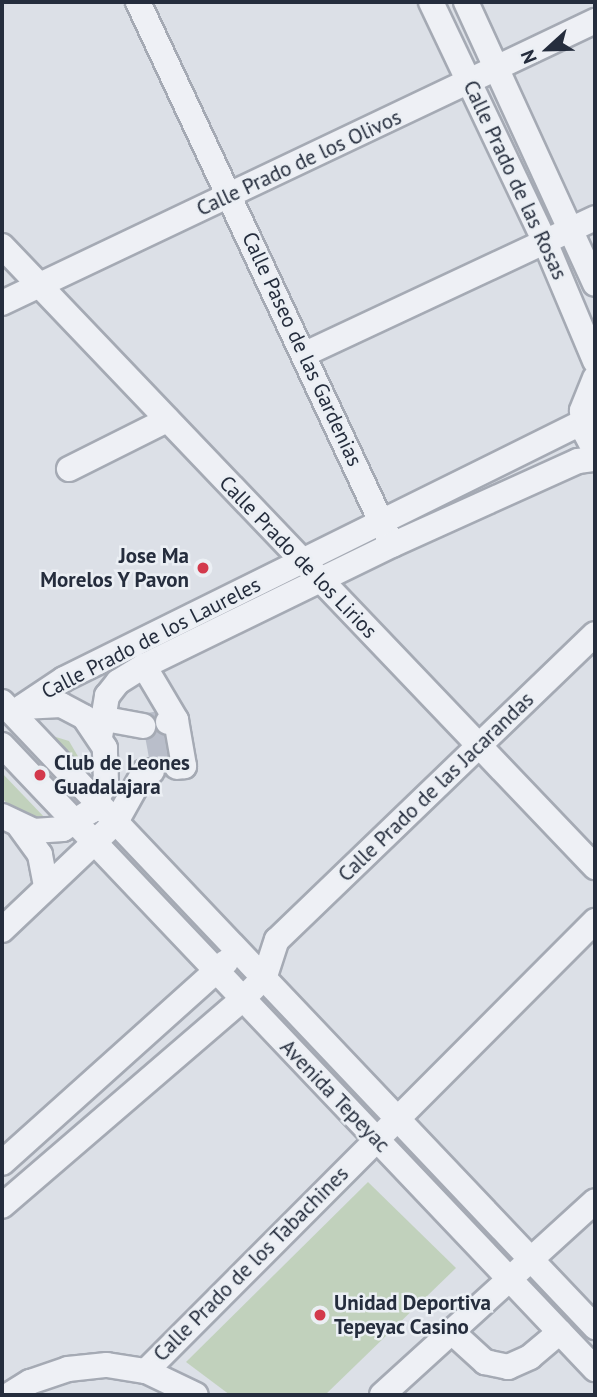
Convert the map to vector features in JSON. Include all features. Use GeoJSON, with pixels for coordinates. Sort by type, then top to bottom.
{"type":"FeatureCollection","features":[{"type":"Feature","properties":{"kind":"street","name":"Calle Paseo de las Gardenias"},"geometry":{"type":"LineString","coordinates":[[138,2],[393,545]]}},
{"type":"Feature","properties":{"kind":"street","name":"Calle Prado de las Rosas"},"geometry":{"type":"LineString","coordinates":[[431,2],[545,242],[595,360]]}},
{"type":"Feature","properties":{"kind":"street","name":"Calle Prado de las Rosas"},"geometry":{"type":"LineString","coordinates":[[466,2],[572,228],[595,284]]}},
{"type":"Feature","properties":{"kind":"street","name":"Calle Prado de los Olivos"},"geometry":{"type":"LineString","coordinates":[[2,303],[595,22]]}},
{"type":"Feature","properties":{"kind":"street"},"geometry":{"type":"LineString","coordinates":[[305,354],[595,218]]}},
{"type":"Feature","properties":{"kind":"street","name":"Calle Prado de los Lirios"},"geometry":{"type":"LineString","coordinates":[[2,246],[595,867]]}},
{"type":"Feature","properties":{"kind":"street"},"geometry":{"type":"LineString","coordinates":[[595,378],[584,400],[583,422],[595,451]]}},
{"type":"Feature","properties":{"kind":"street"},"geometry":{"type":"LineString","coordinates":[[69,469],[167,420]]}},
{"type":"Feature","properties":{"kind":"street","name":"Calle Prado de los Laureles"},"geometry":{"type":"LineString","coordinates":[[9,710],[64,679],[583,422]]}},
{"type":"Feature","properties":{"kind":"street","name":"Calle Prado de los Laureles"},"geometry":{"type":"LineString","coordinates":[[100,728],[118,682],[144,666],[393,545],[578,461],[595,459]]}},
{"type":"Feature","properties":{"kind":"street","name":"Calle Prado de las Jacarandas"},"geometry":{"type":"LineString","coordinates":[[2,1206],[243,999],[265,976],[277,940],[595,634]]}},
{"type":"Feature","properties":{"kind":"street"},"geometry":{"type":"LineString","coordinates":[[144,666],[172,721],[184,766],[177,767]]}},
{"type":"Feature","properties":{"kind":"street"},"geometry":{"type":"LineString","coordinates":[[9,710],[61,705],[100,728],[143,726]]}},
{"type":"Feature","properties":{"kind":"street","name":"Avenida Tepeyac"},"geometry":{"type":"LineString","coordinates":[[9,710],[265,976],[595,1327]]}},
{"type":"Feature","properties":{"kind":"street"},"geometry":{"type":"LineString","coordinates":[[11,821],[48,832],[76,824],[97,803],[108,771],[100,728]]}},
{"type":"Feature","properties":{"kind":"street","name":"Avenida Tepeyac"},"geometry":{"type":"LineString","coordinates":[[2,746],[595,1369]]}},
{"type":"Feature","properties":{"kind":"street"},"geometry":{"type":"LineString","coordinates":[[2,930],[116,822],[144,772],[152,771]]}},
{"type":"Feature","properties":{"kind":"street"},"geometry":{"type":"LineString","coordinates":[[11,821],[40,855],[46,887]]}},
{"type":"Feature","properties":{"kind":"street","name":"Calle Prado de los Tabachines"},"geometry":{"type":"LineString","coordinates":[[146,1371],[595,921]]}},
{"type":"Feature","properties":{"kind":"street","name":"Calle Prado de las Jacarandas"},"geometry":{"type":"LineString","coordinates":[[2,1163],[240,950],[277,940]]}},
{"type":"Feature","properties":{"kind":"street"},"geometry":{"type":"LineString","coordinates":[[382,1395],[595,1201]]}},
{"type":"Feature","properties":{"kind":"street"},"geometry":{"type":"LineString","coordinates":[[452,1332],[485,1362],[508,1367],[530,1357],[560,1332]]}},
{"type":"Feature","properties":{"kind":"street"},"geometry":{"type":"LineString","coordinates":[[9,1395],[30,1381],[68,1369],[107,1365],[146,1371],[195,1395]]}},
{"type":"Feature","properties":{"kind":"green space"},"geometry":{"type":"Polygon","coordinates":[[[36,731],[69,741],[83,765],[84,778],[36,731]]]}},
{"type":"Feature","properties":{"kind":"green space"},"geometry":{"type":"Polygon","coordinates":[[[2,773],[47,820],[34,820],[11,810],[2,797],[2,773]]]}},
{"type":"Feature","properties":{"kind":"green space","name":"Unidad Deportiva Tepeyac Casino"},"geometry":{"type":"Polygon","coordinates":[[[368,1182],[456,1268],[325,1395],[230,1395],[186,1362],[368,1182]]]}},
{"type":"Feature","properties":{"kind":"building"},"geometry":{"type":"Polygon","coordinates":[[[165,710],[178,775],[153,780],[141,714],[165,710]]]}},
{"type":"Feature","properties":{"kind":"place","name":"Jose Ma Morelos Y Pavon"},"geometry":{"type":"Point","coordinates":[203,568]}},
{"type":"Feature","properties":{"kind":"place","name":"Club de Leones Guadalajara"},"geometry":{"type":"Point","coordinates":[40,775]}},
{"type":"Feature","properties":{"kind":"place","name":"Unidad Deportiva Tepeyac Casino"},"geometry":{"type":"Point","coordinates":[320,1315]}}]}
